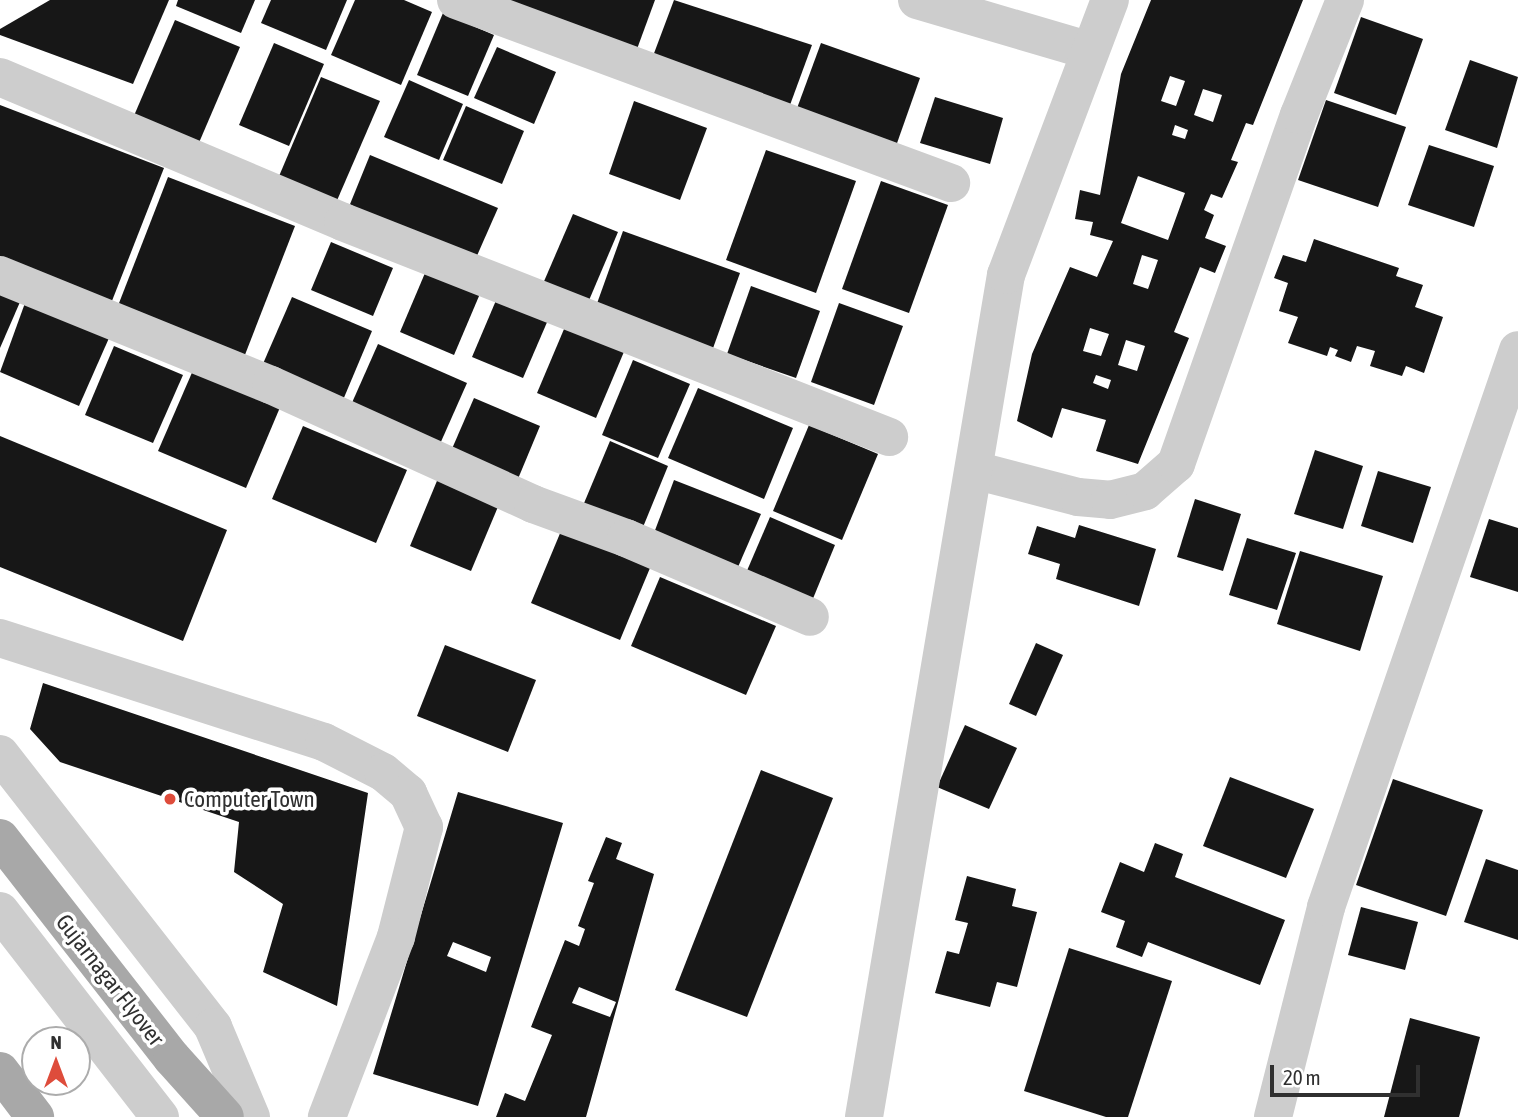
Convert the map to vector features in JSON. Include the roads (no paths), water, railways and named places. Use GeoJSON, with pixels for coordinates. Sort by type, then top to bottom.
{"type":"FeatureCollection","features":[{"type":"Feature","properties":{"kind":"main road","name":"Gujarnagar Flyover"},"geometry":{"type":"LineString","coordinates":[[0,838],[172,1058],[225,1117]]}},
{"type":"Feature","properties":{"kind":"main road"},"geometry":{"type":"LineString","coordinates":[[0,1071],[36,1117]]}},
{"type":"Feature","properties":{"kind":"street"},"geometry":{"type":"LineString","coordinates":[[456,0],[951,183]]}},
{"type":"Feature","properties":{"kind":"street"},"geometry":{"type":"LineString","coordinates":[[864,1117],[1006,275],[1110,0]]}},
{"type":"Feature","properties":{"kind":"street"},"geometry":{"type":"LineString","coordinates":[[974,470],[1078,497],[1110,500],[1144,491],[1175,464],[1299,115],[1345,0]]}},
{"type":"Feature","properties":{"kind":"street"},"geometry":{"type":"LineString","coordinates":[[927,2],[1090,51]]}},
{"type":"Feature","properties":{"kind":"street"},"geometry":{"type":"LineString","coordinates":[[0,77],[343,222],[889,437]]}},
{"type":"Feature","properties":{"kind":"street"},"geometry":{"type":"LineString","coordinates":[[0,275],[271,385],[533,504],[626,538],[810,617]]}},
{"type":"Feature","properties":{"kind":"street"},"geometry":{"type":"LineString","coordinates":[[1273,1117],[1326,906],[1518,350]]}},
{"type":"Feature","properties":{"kind":"street"},"geometry":{"type":"LineString","coordinates":[[0,638],[324,742],[383,772],[408,793],[424,827],[396,937],[327,1117]]}},
{"type":"Feature","properties":{"kind":"street"},"geometry":{"type":"LineString","coordinates":[[0,754],[213,1027],[251,1117]]}},
{"type":"Feature","properties":{"kind":"street"},"geometry":{"type":"LineString","coordinates":[[0,911],[160,1117]]}},
{"type":"Feature","properties":{"kind":"place","name":"Computer Town"},"geometry":{"type":"Point","coordinates":[170,799]}}]}
